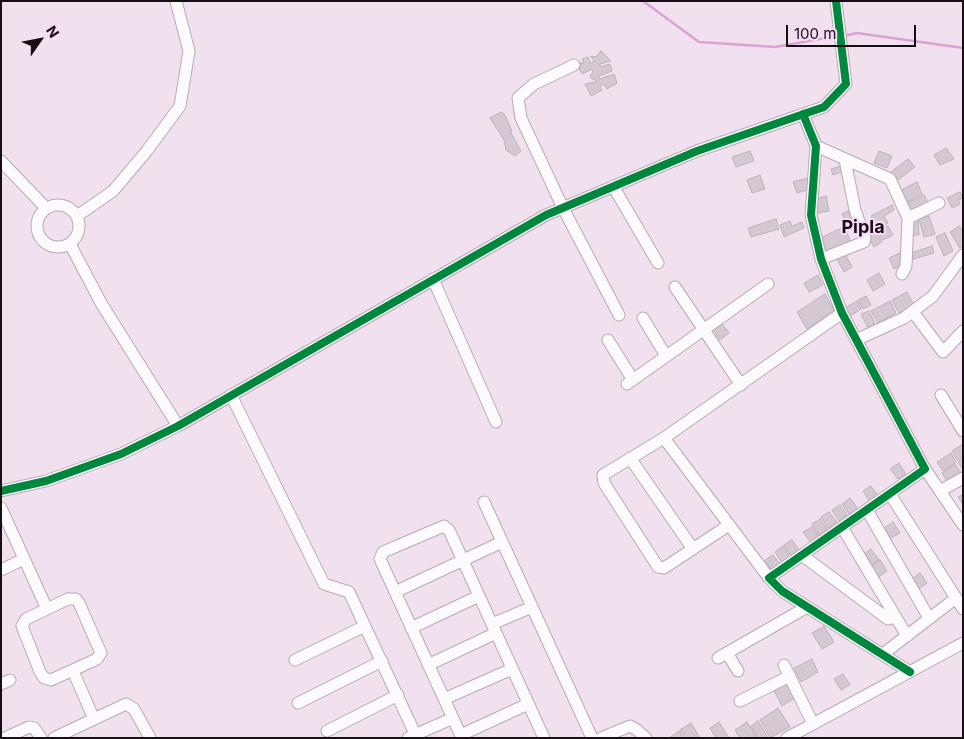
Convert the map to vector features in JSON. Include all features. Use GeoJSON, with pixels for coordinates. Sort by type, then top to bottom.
{"type":"FeatureCollection","features":[{"type":"Feature","properties":{"kind":"street"},"geometry":{"type":"LineString","coordinates":[[77,216],[113,191],[146,152],[180,106],[189,51],[176,1]]}},
{"type":"Feature","properties":{"kind":"street"},"geometry":{"type":"LineString","coordinates":[[1,491],[46,481],[121,454],[178,426],[546,215],[697,151],[824,107],[846,84],[836,1]]}},
{"type":"Feature","properties":{"kind":"street"},"geometry":{"type":"LineString","coordinates":[[574,65],[534,84],[518,98],[521,118],[563,208],[619,315]]}},
{"type":"Feature","properties":{"kind":"street"},"geometry":{"type":"LineString","coordinates":[[803,114],[816,146],[812,215],[821,259],[842,313],[925,469],[963,525]]}},
{"type":"Feature","properties":{"kind":"street"},"geometry":{"type":"LineString","coordinates":[[816,146],[890,179],[908,218],[906,266],[902,274]]}},
{"type":"Feature","properties":{"kind":"street"},"geometry":{"type":"LineString","coordinates":[[821,259],[864,242],[865,238],[855,210],[845,160]]}},
{"type":"Feature","properties":{"kind":"street"},"geometry":{"type":"LineString","coordinates":[[1,161],[46,208]]}},
{"type":"Feature","properties":{"kind":"street"},"geometry":{"type":"LineString","coordinates":[[613,186],[658,263]]}},
{"type":"Feature","properties":{"kind":"street"},"geometry":{"type":"LineString","coordinates":[[908,218],[939,203]]}},
{"type":"Feature","properties":{"kind":"street"},"geometry":{"type":"LineString","coordinates":[[52,205],[67,206],[77,216],[78,234],[70,244],[56,247],[49,245],[39,235],[38,220],[46,208],[52,205]]}},
{"type":"Feature","properties":{"kind":"street"},"geometry":{"type":"LineString","coordinates":[[70,244],[101,303],[178,426]]}},
{"type":"Feature","properties":{"kind":"street"},"geometry":{"type":"LineString","coordinates":[[856,340],[913,312],[933,296],[963,255]]}},
{"type":"Feature","properties":{"kind":"street"},"geometry":{"type":"LineString","coordinates":[[433,279],[496,422]]}},
{"type":"Feature","properties":{"kind":"street"},"geometry":{"type":"LineString","coordinates":[[608,340],[630,382],[768,284]]}},
{"type":"Feature","properties":{"kind":"street"},"geometry":{"type":"LineString","coordinates":[[676,287],[742,385]]}},
{"type":"Feature","properties":{"kind":"street"},"geometry":{"type":"LineString","coordinates":[[913,312],[943,352],[963,331]]}},
{"type":"Feature","properties":{"kind":"street"},"geometry":{"type":"LineString","coordinates":[[729,525],[664,568],[658,566],[604,483],[603,475],[664,438],[842,313]]}},
{"type":"Feature","properties":{"kind":"street"},"geometry":{"type":"LineString","coordinates":[[643,318],[666,356]]}},
{"type":"Feature","properties":{"kind":"street"},"geometry":{"type":"LineString","coordinates":[[231,394],[324,584],[349,592],[398,695],[414,737],[453,718]]}},
{"type":"Feature","properties":{"kind":"street"},"geometry":{"type":"LineString","coordinates":[[941,395],[963,431]]}},
{"type":"Feature","properties":{"kind":"street"},"geometry":{"type":"LineString","coordinates":[[664,438],[769,578],[782,591],[910,672]]}},
{"type":"Feature","properties":{"kind":"street"},"geometry":{"type":"LineString","coordinates":[[630,458],[693,549]]}},
{"type":"Feature","properties":{"kind":"street"},"geometry":{"type":"LineString","coordinates":[[769,578],[925,469]]}},
{"type":"Feature","properties":{"kind":"street"},"geometry":{"type":"LineString","coordinates":[[940,491],[963,478]]}},
{"type":"Feature","properties":{"kind":"street"},"geometry":{"type":"LineString","coordinates":[[890,494],[963,609]]}},
{"type":"Feature","properties":{"kind":"street"},"geometry":{"type":"LineString","coordinates":[[484,502],[592,738]]}},
{"type":"Feature","properties":{"kind":"street"},"geometry":{"type":"LineString","coordinates":[[1,508],[46,609]]}},
{"type":"Feature","properties":{"kind":"street"},"geometry":{"type":"LineString","coordinates":[[868,510],[929,618]]}},
{"type":"Feature","properties":{"kind":"street"},"geometry":{"type":"LineString","coordinates":[[528,704],[461,736],[380,559],[383,552],[444,526],[449,530],[544,738]]}},
{"type":"Feature","properties":{"kind":"street"},"geometry":{"type":"LineString","coordinates":[[842,527],[907,636]]}},
{"type":"Feature","properties":{"kind":"street"},"geometry":{"type":"LineString","coordinates":[[395,592],[502,542]]}},
{"type":"Feature","properties":{"kind":"street"},"geometry":{"type":"LineString","coordinates":[[802,556],[880,613],[890,619],[896,617]]}},
{"type":"Feature","properties":{"kind":"street"},"geometry":{"type":"LineString","coordinates":[[1,570],[24,559]]}},
{"type":"Feature","properties":{"kind":"street"},"geometry":{"type":"LineString","coordinates":[[411,628],[479,596]]}},
{"type":"Feature","properties":{"kind":"street"},"geometry":{"type":"LineString","coordinates":[[68,598],[76,599],[98,644],[100,657],[57,678],[51,680],[44,678],[22,631],[24,621],[46,609],[68,598]]}},
{"type":"Feature","properties":{"kind":"street"},"geometry":{"type":"LineString","coordinates":[[883,654],[956,598]]}},
{"type":"Feature","properties":{"kind":"street"},"geometry":{"type":"LineString","coordinates":[[428,665],[532,607]]}},
{"type":"Feature","properties":{"kind":"street"},"geometry":{"type":"LineString","coordinates":[[738,671],[722,656],[807,607]]}},
{"type":"Feature","properties":{"kind":"street"},"geometry":{"type":"LineString","coordinates":[[295,660],[365,626]]}},
{"type":"Feature","properties":{"kind":"street"},"geometry":{"type":"LineString","coordinates":[[787,738],[963,643]]}},
{"type":"Feature","properties":{"kind":"street"},"geometry":{"type":"LineString","coordinates":[[298,703],[382,661]]}},
{"type":"Feature","properties":{"kind":"street"},"geometry":{"type":"LineString","coordinates":[[784,664],[813,724]]}},
{"type":"Feature","properties":{"kind":"street"},"geometry":{"type":"LineString","coordinates":[[444,699],[512,669]]}},
{"type":"Feature","properties":{"kind":"street"},"geometry":{"type":"LineString","coordinates":[[73,671],[94,719]]}},
{"type":"Feature","properties":{"kind":"street"},"geometry":{"type":"LineString","coordinates":[[740,700],[790,676]]}},
{"type":"Feature","properties":{"kind":"street"},"geometry":{"type":"LineString","coordinates":[[327,731],[398,695]]}},
{"type":"Feature","properties":{"kind":"street"},"geometry":{"type":"LineString","coordinates":[[54,738],[126,704],[134,709],[150,738]]}},
{"type":"Feature","properties":{"kind":"street"},"geometry":{"type":"LineString","coordinates":[[5,738],[29,726],[36,730],[41,738]]}},
{"type":"Feature","properties":{"kind":"street"},"geometry":{"type":"LineString","coordinates":[[601,738],[630,726],[646,738]]}},
{"type":"Feature","properties":{"kind":"building"},"geometry":{"type":"Polygon","coordinates":[[[601,51],[611,61],[600,64],[600,67],[610,64],[612,71],[599,76],[600,79],[614,74],[617,83],[607,89],[604,84],[600,86],[602,90],[591,96],[585,84],[596,82],[590,76],[593,72],[592,69],[582,74],[576,63],[584,63],[582,59],[588,57],[590,63],[595,61],[590,56],[596,57],[601,51]]]}},
{"type":"Feature","properties":{"kind":"building"},"geometry":{"type":"Polygon","coordinates":[[[501,112],[505,115],[512,131],[510,131],[521,151],[515,156],[506,150],[504,140],[490,118],[501,112]]]}},
{"type":"Feature","properties":{"kind":"building"},"geometry":{"type":"Polygon","coordinates":[[[946,148],[954,159],[940,165],[934,155],[946,148]]]}},
{"type":"Feature","properties":{"kind":"building"},"geometry":{"type":"Polygon","coordinates":[[[750,151],[754,161],[736,167],[732,157],[750,151]]]}},
{"type":"Feature","properties":{"kind":"building"},"geometry":{"type":"Polygon","coordinates":[[[879,151],[892,156],[887,168],[874,163],[879,151]]]}},
{"type":"Feature","properties":{"kind":"building"},"geometry":{"type":"Polygon","coordinates":[[[908,159],[915,167],[898,180],[891,172],[908,159]]]}},
{"type":"Feature","properties":{"kind":"building"},"geometry":{"type":"Polygon","coordinates":[[[843,165],[845,171],[833,175],[831,169],[843,165]]]}},
{"type":"Feature","properties":{"kind":"building"},"geometry":{"type":"Polygon","coordinates":[[[760,175],[765,189],[752,193],[747,180],[760,175]]]}},
{"type":"Feature","properties":{"kind":"building"},"geometry":{"type":"Polygon","coordinates":[[[808,178],[810,189],[797,193],[793,182],[808,178]]]}},
{"type":"Feature","properties":{"kind":"building"},"geometry":{"type":"Polygon","coordinates":[[[917,182],[922,194],[907,202],[901,190],[917,182]]]}},
{"type":"Feature","properties":{"kind":"building"},"geometry":{"type":"Polygon","coordinates":[[[960,192],[963,198],[958,200],[960,204],[952,208],[947,198],[960,192]]]}},
{"type":"Feature","properties":{"kind":"building"},"geometry":{"type":"Polygon","coordinates":[[[924,195],[929,205],[912,213],[907,203],[924,195]]]}},
{"type":"Feature","properties":{"kind":"building"},"geometry":{"type":"Polygon","coordinates":[[[826,196],[829,211],[818,213],[815,199],[826,196]]]}},
{"type":"Feature","properties":{"kind":"building"},"geometry":{"type":"Polygon","coordinates":[[[892,205],[894,210],[884,216],[888,223],[877,229],[871,216],[892,205]]]}},
{"type":"Feature","properties":{"kind":"building"},"geometry":{"type":"Polygon","coordinates":[[[852,209],[859,223],[849,228],[842,214],[852,209]]]}},
{"type":"Feature","properties":{"kind":"building"},"geometry":{"type":"Polygon","coordinates":[[[929,216],[935,234],[924,237],[919,219],[929,216]]]}},
{"type":"Feature","properties":{"kind":"building"},"geometry":{"type":"Polygon","coordinates":[[[776,219],[779,229],[751,237],[748,228],[776,219]]]}},
{"type":"Feature","properties":{"kind":"building"},"geometry":{"type":"Polygon","coordinates":[[[909,219],[918,219],[919,235],[910,235],[909,219]]]}},
{"type":"Feature","properties":{"kind":"building"},"geometry":{"type":"Polygon","coordinates":[[[790,221],[792,226],[802,222],[804,228],[784,237],[780,225],[790,221]]]}},
{"type":"Feature","properties":{"kind":"building"},"geometry":{"type":"Polygon","coordinates":[[[888,226],[893,235],[883,240],[878,231],[888,226]]]}},
{"type":"Feature","properties":{"kind":"building"},"geometry":{"type":"Polygon","coordinates":[[[959,226],[963,231],[963,246],[960,248],[950,232],[959,226]]]}},
{"type":"Feature","properties":{"kind":"building"},"geometry":{"type":"Polygon","coordinates":[[[844,227],[852,244],[827,255],[820,238],[844,227]]]}},
{"type":"Feature","properties":{"kind":"building"},"geometry":{"type":"Polygon","coordinates":[[[876,231],[882,242],[874,247],[867,235],[876,231]]]}},
{"type":"Feature","properties":{"kind":"building"},"geometry":{"type":"Polygon","coordinates":[[[945,233],[953,251],[944,256],[936,237],[945,233]]]}},
{"type":"Feature","properties":{"kind":"building"},"geometry":{"type":"Polygon","coordinates":[[[932,246],[934,253],[913,259],[911,253],[932,246]]]}},
{"type":"Feature","properties":{"kind":"building"},"geometry":{"type":"Polygon","coordinates":[[[900,253],[905,263],[894,269],[889,258],[900,253]]]}},
{"type":"Feature","properties":{"kind":"building"},"geometry":{"type":"Polygon","coordinates":[[[845,254],[852,267],[844,272],[837,259],[845,254]]]}},
{"type":"Feature","properties":{"kind":"building"},"geometry":{"type":"Polygon","coordinates":[[[879,273],[885,284],[873,291],[867,280],[879,273]]]}},
{"type":"Feature","properties":{"kind":"building"},"geometry":{"type":"Polygon","coordinates":[[[818,275],[823,285],[809,292],[804,283],[818,275]]]}},
{"type":"Feature","properties":{"kind":"building"},"geometry":{"type":"Polygon","coordinates":[[[907,292],[914,305],[899,313],[892,300],[907,292]]]}},
{"type":"Feature","properties":{"kind":"building"},"geometry":{"type":"Polygon","coordinates":[[[825,294],[834,310],[807,329],[797,312],[825,294]]]}},
{"type":"Feature","properties":{"kind":"building"},"geometry":{"type":"Polygon","coordinates":[[[866,296],[871,305],[863,309],[858,300],[866,296]]]}},
{"type":"Feature","properties":{"kind":"building"},"geometry":{"type":"Polygon","coordinates":[[[857,301],[861,309],[850,316],[845,308],[857,301]]]}},
{"type":"Feature","properties":{"kind":"building"},"geometry":{"type":"Polygon","coordinates":[[[890,301],[896,313],[878,323],[871,311],[890,301]]]}},
{"type":"Feature","properties":{"kind":"building"},"geometry":{"type":"Polygon","coordinates":[[[869,311],[875,324],[868,328],[861,314],[869,311]]]}},
{"type":"Feature","properties":{"kind":"building"},"geometry":{"type":"Polygon","coordinates":[[[719,320],[729,333],[720,340],[711,326],[719,320]]]}},
{"type":"Feature","properties":{"kind":"building"},"geometry":{"type":"Polygon","coordinates":[[[963,444],[963,457],[957,460],[952,451],[963,444]]]}},
{"type":"Feature","properties":{"kind":"building"},"geometry":{"type":"Polygon","coordinates":[[[951,453],[956,462],[943,471],[937,462],[951,453]]]}},
{"type":"Feature","properties":{"kind":"building"},"geometry":{"type":"Polygon","coordinates":[[[963,458],[963,470],[958,462],[963,458]]]}},
{"type":"Feature","properties":{"kind":"building"},"geometry":{"type":"Polygon","coordinates":[[[899,463],[906,474],[898,479],[890,469],[899,463]]]}},
{"type":"Feature","properties":{"kind":"building"},"geometry":{"type":"Polygon","coordinates":[[[955,464],[961,473],[947,481],[942,473],[955,464]]]}},
{"type":"Feature","properties":{"kind":"building"},"geometry":{"type":"Polygon","coordinates":[[[871,486],[878,496],[870,502],[863,491],[871,486]]]}},
{"type":"Feature","properties":{"kind":"building"},"geometry":{"type":"Polygon","coordinates":[[[963,494],[963,505],[958,497],[963,494]]]}},
{"type":"Feature","properties":{"kind":"building"},"geometry":{"type":"Polygon","coordinates":[[[850,498],[858,509],[849,514],[842,504],[850,498]]]}},
{"type":"Feature","properties":{"kind":"building"},"geometry":{"type":"Polygon","coordinates":[[[840,505],[847,515],[839,521],[832,510],[840,505]]]}},
{"type":"Feature","properties":{"kind":"building"},"geometry":{"type":"Polygon","coordinates":[[[829,512],[837,522],[828,528],[821,517],[829,512]]]}},
{"type":"Feature","properties":{"kind":"building"},"geometry":{"type":"Polygon","coordinates":[[[820,519],[827,529],[819,535],[812,524],[820,519]]]}},
{"type":"Feature","properties":{"kind":"building"},"geometry":{"type":"Polygon","coordinates":[[[893,522],[900,533],[891,538],[884,528],[893,522]]]}},
{"type":"Feature","properties":{"kind":"building"},"geometry":{"type":"Polygon","coordinates":[[[812,527],[819,537],[811,543],[803,532],[812,527]]]}},
{"type":"Feature","properties":{"kind":"building"},"geometry":{"type":"Polygon","coordinates":[[[792,540],[799,550],[791,556],[784,545],[792,540]]]}},
{"type":"Feature","properties":{"kind":"building"},"geometry":{"type":"Polygon","coordinates":[[[783,546],[790,557],[782,563],[775,552],[783,546]]]}},
{"type":"Feature","properties":{"kind":"building"},"geometry":{"type":"Polygon","coordinates":[[[871,549],[879,560],[870,566],[863,555],[871,549]]]}},
{"type":"Feature","properties":{"kind":"building"},"geometry":{"type":"Polygon","coordinates":[[[773,555],[781,565],[772,571],[765,560],[773,555]]]}},
{"type":"Feature","properties":{"kind":"building"},"geometry":{"type":"Polygon","coordinates":[[[880,560],[887,571],[879,577],[872,566],[880,560]]]}},
{"type":"Feature","properties":{"kind":"building"},"geometry":{"type":"Polygon","coordinates":[[[920,573],[927,583],[919,589],[912,579],[920,573]]]}},
{"type":"Feature","properties":{"kind":"building"},"geometry":{"type":"Polygon","coordinates":[[[824,626],[834,642],[822,649],[812,633],[824,626]]]}},
{"type":"Feature","properties":{"kind":"building"},"geometry":{"type":"Polygon","coordinates":[[[812,659],[818,672],[801,682],[794,668],[812,659]]]}},
{"type":"Feature","properties":{"kind":"building"},"geometry":{"type":"Polygon","coordinates":[[[843,674],[850,685],[841,690],[834,679],[843,674]]]}},
{"type":"Feature","properties":{"kind":"building"},"geometry":{"type":"Polygon","coordinates":[[[789,681],[798,696],[782,706],[774,691],[789,681]]]}},
{"type":"Feature","properties":{"kind":"building"},"geometry":{"type":"Polygon","coordinates":[[[778,708],[790,727],[770,738],[760,720],[778,708]]]}},
{"type":"Feature","properties":{"kind":"building"},"geometry":{"type":"Polygon","coordinates":[[[758,721],[768,738],[758,738],[751,726],[758,721]]]}},
{"type":"Feature","properties":{"kind":"building"},"geometry":{"type":"Polygon","coordinates":[[[719,722],[729,738],[716,738],[710,728],[719,722]]]}},
{"type":"Feature","properties":{"kind":"building"},"geometry":{"type":"Polygon","coordinates":[[[747,722],[757,738],[740,738],[735,730],[747,722]]]}},
{"type":"Feature","properties":{"kind":"building"},"geometry":{"type":"Polygon","coordinates":[[[691,723],[700,738],[685,738],[680,730],[691,723]]]}},
{"type":"Feature","properties":{"kind":"building"},"geometry":{"type":"Polygon","coordinates":[[[679,731],[683,738],[670,738],[670,737],[679,731]]]}},
{"type":"Feature","properties":{"kind":"waterway"},"geometry":{"type":"LineString","coordinates":[[643,1],[699,42],[775,47],[837,36]]}},
{"type":"Feature","properties":{"kind":"waterway"},"geometry":{"type":"LineString","coordinates":[[843,36],[857,33],[963,48]]}},
{"type":"Feature","properties":{"kind":"cycle path"},"geometry":{"type":"LineString","coordinates":[[1,491],[46,481],[121,454],[178,426],[546,215],[697,151],[824,107],[846,84],[836,1]]}},
{"type":"Feature","properties":{"kind":"cycle path"},"geometry":{"type":"LineString","coordinates":[[803,114],[816,146],[811,215],[821,259],[842,313],[925,469],[769,578],[782,591],[910,672]]}},
{"type":"Feature","properties":{"kind":"district","name":"Pipla"},"geometry":{"type":"Point","coordinates":[863,228]}}]}
